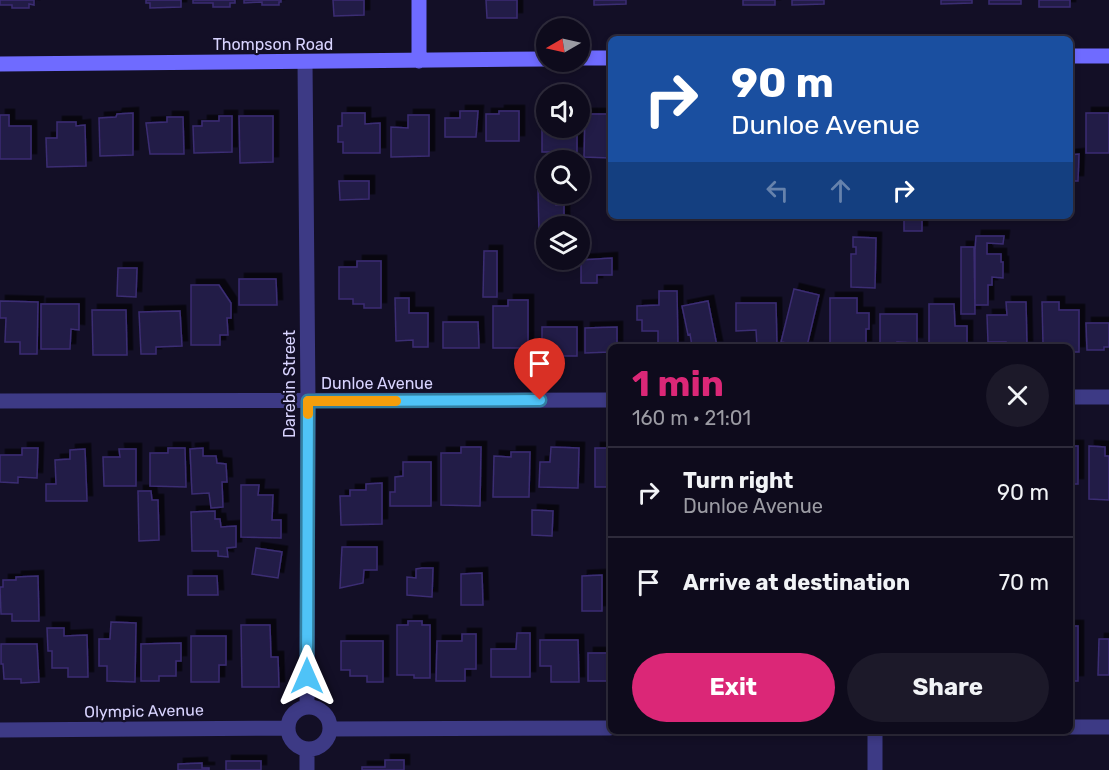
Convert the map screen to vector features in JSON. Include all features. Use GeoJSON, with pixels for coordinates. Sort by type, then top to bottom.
{"type":"FeatureCollection","features":[{"type":"Feature","properties":{"kind":"main road"},"geometry":{"type":"LineString","coordinates":[[419,0],[419,61]]}},
{"type":"Feature","properties":{"kind":"main road"},"geometry":{"type":"LineString","coordinates":[[1073,57],[1109,56]]}},
{"type":"Feature","properties":{"kind":"main road"},"geometry":{"type":"LineString","coordinates":[[590,58],[608,58]]}},
{"type":"Feature","properties":{"kind":"main road","name":"Thompson Road"},"geometry":{"type":"LineString","coordinates":[[0,64],[536,59]]}},
{"type":"Feature","properties":{"kind":"street","name":"Darebin Street"},"geometry":{"type":"LineString","coordinates":[[305,62],[308,401],[307,707]]}},
{"type":"Feature","properties":{"kind":"street"},"geometry":{"type":"LineString","coordinates":[[1073,397],[1109,397]]}},
{"type":"Feature","properties":{"kind":"street","name":"Dunloe Avenue"},"geometry":{"type":"LineString","coordinates":[[0,401],[608,400]]}},
{"type":"Feature","properties":{"kind":"street"},"geometry":{"type":"LineString","coordinates":[[307,707],[326,715],[330,729],[328,736],[320,746],[307,749],[295,744],[288,728],[291,716],[307,707]]}},
{"type":"Feature","properties":{"kind":"street"},"geometry":{"type":"LineString","coordinates":[[1073,727],[1109,726]]}},
{"type":"Feature","properties":{"kind":"street","name":"Olympic Avenue"},"geometry":{"type":"LineString","coordinates":[[0,730],[288,728]]}},
{"type":"Feature","properties":{"kind":"street"},"geometry":{"type":"LineString","coordinates":[[330,729],[608,728]]}},
{"type":"Feature","properties":{"kind":"street"},"geometry":{"type":"LineString","coordinates":[[875,734],[875,770]]}},
{"type":"Feature","properties":{"kind":"street"},"geometry":{"type":"LineString","coordinates":[[307,749],[307,770]]}},
{"type":"Feature","properties":{"kind":"building"},"geometry":{"type":"Polygon","coordinates":[[[0,0],[34,0],[34,5],[29,4],[29,8],[12,8],[12,5],[0,5],[0,0]]]}},
{"type":"Feature","properties":{"kind":"building"},"geometry":{"type":"Polygon","coordinates":[[[146,0],[181,0],[181,7],[150,8],[150,3],[146,3],[146,0]]]}},
{"type":"Feature","properties":{"kind":"building"},"geometry":{"type":"Polygon","coordinates":[[[193,0],[235,0],[235,3],[230,3],[230,7],[213,7],[213,3],[193,3],[193,0]]]}},
{"type":"Feature","properties":{"kind":"building"},"geometry":{"type":"Polygon","coordinates":[[[244,0],[281,0],[281,2],[279,5],[262,5],[262,2],[244,3],[244,0]]]}},
{"type":"Feature","properties":{"kind":"building"},"geometry":{"type":"Polygon","coordinates":[[[333,0],[364,0],[364,15],[334,16],[333,0]]]}},
{"type":"Feature","properties":{"kind":"building"},"geometry":{"type":"Polygon","coordinates":[[[486,0],[517,0],[517,18],[487,18],[486,0]]]}},
{"type":"Feature","properties":{"kind":"building"},"geometry":{"type":"Polygon","coordinates":[[[594,0],[626,0],[626,4],[594,5],[594,0]]]}},
{"type":"Feature","properties":{"kind":"building"},"geometry":{"type":"Polygon","coordinates":[[[743,0],[775,0],[775,5],[743,5],[743,0]]]}},
{"type":"Feature","properties":{"kind":"building"},"geometry":{"type":"Polygon","coordinates":[[[792,0],[824,0],[824,4],[792,5],[792,0]]]}},
{"type":"Feature","properties":{"kind":"building"},"geometry":{"type":"Polygon","coordinates":[[[941,0],[972,0],[972,3],[941,4],[941,0]]]}},
{"type":"Feature","properties":{"kind":"building"},"geometry":{"type":"Polygon","coordinates":[[[989,0],[1021,0],[1021,4],[989,4],[989,0]]]}},
{"type":"Feature","properties":{"kind":"building"},"geometry":{"type":"Polygon","coordinates":[[[1039,0],[1070,0],[1070,7],[1039,7],[1039,0]]]}},
{"type":"Feature","properties":{"kind":"building"},"geometry":{"type":"Polygon","coordinates":[[[460,111],[478,111],[476,137],[445,137],[445,118],[460,118],[460,111]]]}},
{"type":"Feature","properties":{"kind":"building"},"geometry":{"type":"Polygon","coordinates":[[[499,111],[519,111],[519,141],[486,141],[486,114],[499,114],[499,111]]]}},
{"type":"Feature","properties":{"kind":"building"},"geometry":{"type":"Polygon","coordinates":[[[133,113],[133,155],[100,156],[99,118],[133,113]]]}},
{"type":"Feature","properties":{"kind":"building"},"geometry":{"type":"Polygon","coordinates":[[[342,113],[365,113],[365,124],[380,123],[380,153],[343,153],[343,142],[338,142],[338,126],[342,126],[342,113]]]}},
{"type":"Feature","properties":{"kind":"building"},"geometry":{"type":"Polygon","coordinates":[[[1086,113],[1109,113],[1109,153],[1086,153],[1086,113]]]}},
{"type":"Feature","properties":{"kind":"building"},"geometry":{"type":"Polygon","coordinates":[[[590,114],[608,114],[608,158],[590,157],[590,150],[584,150],[584,138],[590,138],[590,114]]]}},
{"type":"Feature","properties":{"kind":"building"},"geometry":{"type":"Polygon","coordinates":[[[0,115],[9,115],[9,126],[31,126],[31,159],[0,159],[0,115]]]}},
{"type":"Feature","properties":{"kind":"building"},"geometry":{"type":"Polygon","coordinates":[[[408,115],[429,115],[429,156],[391,157],[391,127],[408,128],[408,115]]]}},
{"type":"Feature","properties":{"kind":"building"},"geometry":{"type":"Polygon","coordinates":[[[219,116],[232,116],[232,152],[194,153],[193,126],[202,126],[202,121],[219,121],[219,116]]]}},
{"type":"Feature","properties":{"kind":"building"},"geometry":{"type":"Polygon","coordinates":[[[239,116],[273,116],[273,162],[240,163],[239,116]]]}},
{"type":"Feature","properties":{"kind":"building"},"geometry":{"type":"Polygon","coordinates":[[[167,117],[183,117],[184,154],[150,154],[146,123],[167,122],[167,117]]]}},
{"type":"Feature","properties":{"kind":"building"},"geometry":{"type":"Polygon","coordinates":[[[57,122],[76,122],[76,126],[85,125],[86,166],[47,167],[46,138],[57,138],[57,122]]]}},
{"type":"Feature","properties":{"kind":"building"},"geometry":{"type":"Polygon","coordinates":[[[542,138],[577,138],[577,150],[542,150],[542,138]]]}},
{"type":"Feature","properties":{"kind":"building"},"geometry":{"type":"Polygon","coordinates":[[[1079,154],[1078,181],[1073,181],[1073,155],[1079,154]]]}},
{"type":"Feature","properties":{"kind":"building"},"geometry":{"type":"Polygon","coordinates":[[[339,181],[369,181],[369,199],[340,200],[339,181]]]}},
{"type":"Feature","properties":{"kind":"building"},"geometry":{"type":"Polygon","coordinates":[[[538,204],[564,205],[564,216],[539,216],[538,204]]]}},
{"type":"Feature","properties":{"kind":"building"},"geometry":{"type":"Polygon","coordinates":[[[904,219],[922,219],[922,231],[904,231],[904,219]]]}},
{"type":"Feature","properties":{"kind":"building"},"geometry":{"type":"Polygon","coordinates":[[[976,236],[1004,236],[1003,244],[987,243],[987,254],[1001,254],[1001,262],[1003,262],[1003,278],[992,277],[992,285],[988,285],[988,305],[975,305],[976,236]]]}},
{"type":"Feature","properties":{"kind":"building"},"geometry":{"type":"Polygon","coordinates":[[[853,237],[876,238],[875,288],[851,287],[851,254],[856,254],[853,237]]]}},
{"type":"Feature","properties":{"kind":"building"},"geometry":{"type":"Polygon","coordinates":[[[961,247],[974,247],[975,314],[961,314],[961,247]]]}},
{"type":"Feature","properties":{"kind":"building"},"geometry":{"type":"Polygon","coordinates":[[[484,251],[497,251],[497,297],[483,297],[484,251]]]}},
{"type":"Feature","properties":{"kind":"building"},"geometry":{"type":"Polygon","coordinates":[[[612,258],[612,275],[597,275],[597,283],[581,283],[581,270],[590,270],[590,259],[612,258]]]}},
{"type":"Feature","properties":{"kind":"building"},"geometry":{"type":"Polygon","coordinates":[[[357,261],[381,261],[381,308],[364,308],[364,304],[353,304],[353,299],[339,299],[339,267],[357,267],[357,261]]]}},
{"type":"Feature","properties":{"kind":"building"},"geometry":{"type":"Polygon","coordinates":[[[118,268],[137,268],[136,297],[117,296],[118,268]]]}},
{"type":"Feature","properties":{"kind":"building"},"geometry":{"type":"Polygon","coordinates":[[[239,279],[276,279],[277,305],[239,305],[239,279]]]}},
{"type":"Feature","properties":{"kind":"building"},"geometry":{"type":"Polygon","coordinates":[[[191,285],[219,285],[231,303],[231,318],[227,318],[228,335],[220,335],[220,345],[191,345],[191,285]]]}},
{"type":"Feature","properties":{"kind":"building"},"geometry":{"type":"Polygon","coordinates":[[[794,289],[819,295],[807,344],[781,342],[794,289]]]}},
{"type":"Feature","properties":{"kind":"building"},"geometry":{"type":"Polygon","coordinates":[[[659,291],[677,291],[678,344],[658,344],[658,331],[642,331],[642,320],[637,320],[637,306],[659,305],[659,291]]]}},
{"type":"Feature","properties":{"kind":"building"},"geometry":{"type":"Polygon","coordinates":[[[395,298],[409,298],[409,313],[428,313],[428,347],[413,347],[413,340],[396,341],[395,298]]]}},
{"type":"Feature","properties":{"kind":"building"},"geometry":{"type":"Polygon","coordinates":[[[830,298],[857,298],[857,313],[869,313],[866,344],[830,344],[830,298]]]}},
{"type":"Feature","properties":{"kind":"building"},"geometry":{"type":"Polygon","coordinates":[[[508,300],[528,300],[528,348],[493,348],[493,306],[508,306],[508,300]]]}},
{"type":"Feature","properties":{"kind":"building"},"geometry":{"type":"Polygon","coordinates":[[[0,301],[38,302],[37,354],[20,354],[20,342],[5,342],[6,318],[0,318],[0,301]]]}},
{"type":"Feature","properties":{"kind":"building"},"geometry":{"type":"Polygon","coordinates":[[[708,301],[717,344],[692,344],[682,306],[708,301]]]}},
{"type":"Feature","properties":{"kind":"building"},"geometry":{"type":"Polygon","coordinates":[[[1006,302],[1026,302],[1027,344],[988,342],[987,315],[1007,315],[1006,302]]]}},
{"type":"Feature","properties":{"kind":"building"},"geometry":{"type":"Polygon","coordinates":[[[1042,302],[1059,302],[1059,310],[1079,310],[1079,352],[1073,352],[1073,344],[1043,344],[1042,302]]]}},
{"type":"Feature","properties":{"kind":"building"},"geometry":{"type":"Polygon","coordinates":[[[736,303],[776,303],[777,344],[757,344],[756,330],[736,331],[736,303]]]}},
{"type":"Feature","properties":{"kind":"building"},"geometry":{"type":"Polygon","coordinates":[[[41,304],[79,304],[79,330],[71,329],[70,349],[41,349],[41,304]]]}},
{"type":"Feature","properties":{"kind":"building"},"geometry":{"type":"Polygon","coordinates":[[[929,304],[954,304],[955,326],[967,326],[967,344],[929,344],[929,304]]]}},
{"type":"Feature","properties":{"kind":"building"},"geometry":{"type":"Polygon","coordinates":[[[92,310],[126,310],[127,355],[93,355],[92,310]]]}},
{"type":"Feature","properties":{"kind":"building"},"geometry":{"type":"Polygon","coordinates":[[[180,311],[182,346],[156,347],[156,354],[141,354],[139,312],[180,311]]]}},
{"type":"Feature","properties":{"kind":"building"},"geometry":{"type":"Polygon","coordinates":[[[880,314],[917,314],[917,343],[880,344],[880,314]]]}},
{"type":"Feature","properties":{"kind":"building"},"geometry":{"type":"Polygon","coordinates":[[[443,322],[478,322],[479,348],[443,348],[443,322]]]}},
{"type":"Feature","properties":{"kind":"building"},"geometry":{"type":"Polygon","coordinates":[[[1086,323],[1109,323],[1109,347],[1104,347],[1104,350],[1087,350],[1086,323]]]}},
{"type":"Feature","properties":{"kind":"building"},"geometry":{"type":"Polygon","coordinates":[[[542,327],[577,327],[577,356],[542,356],[542,327]]]}},
{"type":"Feature","properties":{"kind":"building"},"geometry":{"type":"Polygon","coordinates":[[[617,327],[617,344],[608,344],[608,352],[585,353],[585,328],[617,327]]]}},
{"type":"Feature","properties":{"kind":"building"},"geometry":{"type":"Polygon","coordinates":[[[1073,446],[1078,446],[1078,484],[1073,484],[1073,446]]]}},
{"type":"Feature","properties":{"kind":"building"},"geometry":{"type":"Polygon","coordinates":[[[1089,446],[1105,447],[1105,456],[1109,456],[1109,500],[1089,499],[1089,446]]]}},
{"type":"Feature","properties":{"kind":"building"},"geometry":{"type":"Polygon","coordinates":[[[461,447],[481,447],[480,506],[441,505],[441,453],[461,453],[461,447]]]}},
{"type":"Feature","properties":{"kind":"building"},"geometry":{"type":"Polygon","coordinates":[[[551,447],[579,448],[578,488],[539,487],[540,462],[550,462],[551,447]]]}},
{"type":"Feature","properties":{"kind":"building"},"geometry":{"type":"Polygon","coordinates":[[[22,448],[38,448],[37,478],[18,477],[18,483],[0,482],[0,455],[22,455],[22,448]]]}},
{"type":"Feature","properties":{"kind":"building"},"geometry":{"type":"Polygon","coordinates":[[[168,448],[185,448],[186,487],[150,486],[150,453],[168,453],[168,448]]]}},
{"type":"Feature","properties":{"kind":"building"},"geometry":{"type":"Polygon","coordinates":[[[203,448],[203,456],[216,456],[217,463],[226,464],[227,482],[222,482],[223,507],[211,508],[209,493],[192,494],[190,449],[203,448]]]}},
{"type":"Feature","properties":{"kind":"building"},"geometry":{"type":"Polygon","coordinates":[[[595,448],[608,448],[608,487],[595,487],[595,448]]]}},
{"type":"Feature","properties":{"kind":"building"},"geometry":{"type":"Polygon","coordinates":[[[85,449],[87,501],[46,501],[46,484],[56,484],[55,460],[70,459],[70,450],[85,449]]]}},
{"type":"Feature","properties":{"kind":"building"},"geometry":{"type":"Polygon","coordinates":[[[119,449],[136,449],[136,486],[104,486],[103,457],[120,457],[119,449]]]}},
{"type":"Feature","properties":{"kind":"building"},"geometry":{"type":"Polygon","coordinates":[[[511,452],[530,452],[529,497],[493,497],[494,456],[511,457],[511,452]]]}},
{"type":"Feature","properties":{"kind":"building"},"geometry":{"type":"Polygon","coordinates":[[[403,462],[431,462],[431,506],[390,506],[390,492],[395,492],[395,477],[403,476],[403,462]]]}},
{"type":"Feature","properties":{"kind":"building"},"geometry":{"type":"Polygon","coordinates":[[[382,483],[382,524],[341,525],[340,496],[350,496],[350,490],[366,490],[366,484],[382,483]]]}},
{"type":"Feature","properties":{"kind":"building"},"geometry":{"type":"Polygon","coordinates":[[[241,485],[259,485],[258,495],[273,495],[272,520],[281,520],[281,538],[241,537],[241,485]]]}},
{"type":"Feature","properties":{"kind":"building"},"geometry":{"type":"Polygon","coordinates":[[[138,491],[151,491],[152,500],[158,500],[159,540],[139,541],[138,491]]]}},
{"type":"Feature","properties":{"kind":"building"},"geometry":{"type":"Polygon","coordinates":[[[532,510],[553,511],[552,536],[532,535],[532,510]]]}},
{"type":"Feature","properties":{"kind":"building"},"geometry":{"type":"Polygon","coordinates":[[[215,511],[215,519],[220,519],[221,527],[236,526],[236,547],[227,548],[228,557],[218,556],[218,551],[192,551],[191,512],[215,511]]]}},
{"type":"Feature","properties":{"kind":"building"},"geometry":{"type":"Polygon","coordinates":[[[342,547],[377,547],[377,570],[364,570],[363,583],[340,588],[342,547]]]}},
{"type":"Feature","properties":{"kind":"building"},"geometry":{"type":"Polygon","coordinates":[[[256,548],[282,552],[278,578],[252,574],[256,548]]]}},
{"type":"Feature","properties":{"kind":"building"},"geometry":{"type":"Polygon","coordinates":[[[433,568],[432,597],[407,595],[407,577],[416,578],[416,569],[433,568]]]}},
{"type":"Feature","properties":{"kind":"building"},"geometry":{"type":"Polygon","coordinates":[[[482,573],[483,605],[461,605],[461,574],[482,573]]]}},
{"type":"Feature","properties":{"kind":"building"},"geometry":{"type":"Polygon","coordinates":[[[602,575],[602,611],[582,611],[582,576],[602,575]]]}},
{"type":"Feature","properties":{"kind":"building"},"geometry":{"type":"Polygon","coordinates":[[[38,576],[39,621],[12,621],[12,614],[1,614],[0,587],[3,587],[3,580],[38,576]]]}},
{"type":"Feature","properties":{"kind":"building"},"geometry":{"type":"Polygon","coordinates":[[[188,576],[217,576],[218,595],[188,595],[188,576]]]}},
{"type":"Feature","properties":{"kind":"building"},"geometry":{"type":"Polygon","coordinates":[[[408,621],[422,621],[422,625],[430,625],[430,678],[397,675],[397,625],[408,625],[408,621]]]}},
{"type":"Feature","properties":{"kind":"building"},"geometry":{"type":"Polygon","coordinates":[[[111,622],[136,623],[135,682],[107,681],[107,666],[99,666],[99,639],[110,639],[111,622]]]}},
{"type":"Feature","properties":{"kind":"building"},"geometry":{"type":"Polygon","coordinates":[[[241,625],[270,625],[271,657],[278,657],[279,687],[242,687],[241,625]]]}},
{"type":"Feature","properties":{"kind":"building"},"geometry":{"type":"Polygon","coordinates":[[[1073,626],[1078,626],[1078,681],[1073,681],[1073,626]]]}},
{"type":"Feature","properties":{"kind":"building"},"geometry":{"type":"Polygon","coordinates":[[[47,628],[64,628],[64,636],[87,635],[88,677],[68,677],[68,668],[52,668],[52,651],[48,651],[47,628]]]}},
{"type":"Feature","properties":{"kind":"building"},"geometry":{"type":"Polygon","coordinates":[[[517,633],[530,633],[530,677],[491,677],[491,649],[516,649],[517,633]]]}},
{"type":"Feature","properties":{"kind":"building"},"geometry":{"type":"Polygon","coordinates":[[[462,634],[476,634],[476,669],[465,669],[465,681],[436,681],[437,641],[462,641],[462,634]]]}},
{"type":"Feature","properties":{"kind":"building"},"geometry":{"type":"Polygon","coordinates":[[[191,636],[226,636],[226,665],[219,665],[219,682],[191,682],[191,636]]]}},
{"type":"Feature","properties":{"kind":"building"},"geometry":{"type":"Polygon","coordinates":[[[1099,639],[1109,639],[1109,675],[1098,675],[1099,639]]]}},
{"type":"Feature","properties":{"kind":"building"},"geometry":{"type":"Polygon","coordinates":[[[540,640],[578,640],[579,682],[551,682],[551,666],[540,666],[540,640]]]}},
{"type":"Feature","properties":{"kind":"building"},"geometry":{"type":"Polygon","coordinates":[[[341,641],[383,641],[383,682],[367,682],[367,676],[350,676],[350,670],[341,670],[341,641]]]}},
{"type":"Feature","properties":{"kind":"building"},"geometry":{"type":"Polygon","coordinates":[[[181,643],[181,661],[176,661],[176,676],[159,676],[159,681],[141,681],[141,644],[181,643]]]}},
{"type":"Feature","properties":{"kind":"building"},"geometry":{"type":"Polygon","coordinates":[[[1,644],[37,644],[39,682],[21,683],[21,679],[4,679],[1,644]]]}},
{"type":"Feature","properties":{"kind":"building"},"geometry":{"type":"Polygon","coordinates":[[[588,653],[608,653],[608,681],[588,681],[588,653]]]}},
{"type":"Feature","properties":{"kind":"building"},"geometry":{"type":"Polygon","coordinates":[[[385,760],[404,760],[404,770],[362,770],[362,767],[385,767],[385,760]]]}},
{"type":"Feature","properties":{"kind":"building"},"geometry":{"type":"Polygon","coordinates":[[[226,761],[261,761],[261,770],[226,770],[226,761]]]}},
{"type":"Feature","properties":{"kind":"building"},"geometry":{"type":"Polygon","coordinates":[[[202,763],[202,768],[209,768],[209,770],[178,770],[178,764],[202,763]]]}},
{"type":"Feature","properties":{"kind":"slow traffic"},"geometry":{"type":"LineString","coordinates":[[308,414],[308,401],[396,401]]}},
{"type":"Feature","properties":{"kind":"route"},"geometry":{"type":"LineString","coordinates":[[307,676],[308,401],[540,400]]}}]}
